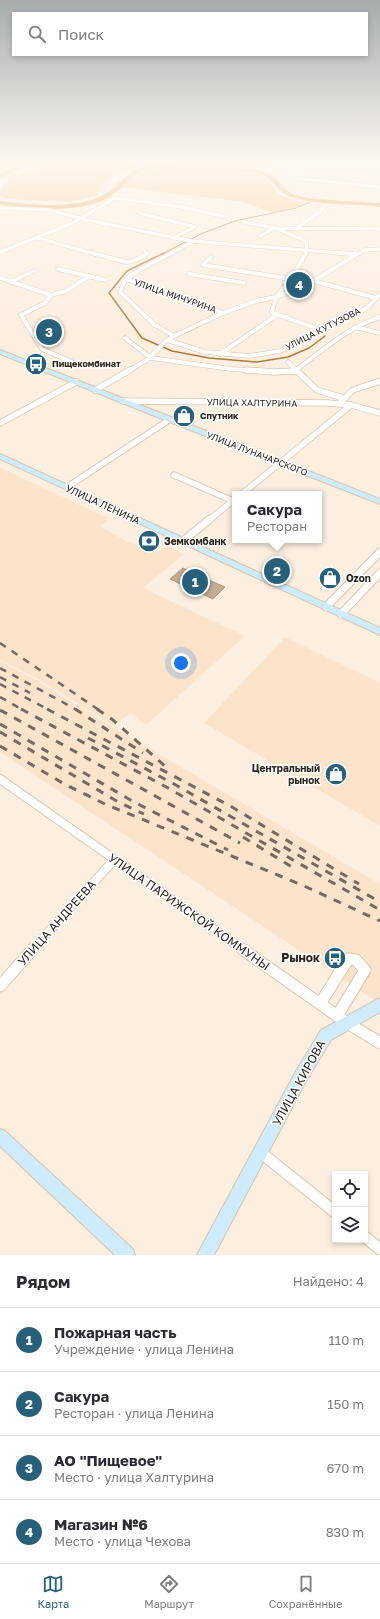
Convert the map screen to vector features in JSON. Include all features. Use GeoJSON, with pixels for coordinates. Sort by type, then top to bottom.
{"type":"FeatureCollection","features":[{"type":"Feature","properties":{"kind":"main road","name":"УЛИЦА ЛУНАЧАРСКОГО"},"geometry":{"type":"LineString","coordinates":[[0,352],[380,502]]}},
{"type":"Feature","properties":{"kind":"main road","name":"УЛИЦА ЛЕНИНА"},"geometry":{"type":"LineString","coordinates":[[0,456],[380,632]]}},
{"type":"Feature","properties":{"kind":"main road","name":"УЛИЦА КИРОВА"},"geometry":{"type":"LineString","coordinates":[[205,1255],[301,1076],[326,1035],[342,1019],[380,1005]]}},
{"type":"Feature","properties":{"kind":"main road"},"geometry":{"type":"LineString","coordinates":[[0,1136],[127,1255]]}},
{"type":"Feature","properties":{"kind":"street"},"geometry":{"type":"LineString","coordinates":[[0,252],[38,238],[78,220]]}},
{"type":"Feature","properties":{"kind":"street"},"geometry":{"type":"LineString","coordinates":[[88,220],[175,239],[193,241],[357,254],[368,248],[380,249]]}},
{"type":"Feature","properties":{"kind":"street"},"geometry":{"type":"LineString","coordinates":[[165,220],[195,227],[175,239]]}},
{"type":"Feature","properties":{"kind":"street"},"geometry":{"type":"LineString","coordinates":[[297,228],[308,220]]}},
{"type":"Feature","properties":{"kind":"street"},"geometry":{"type":"LineString","coordinates":[[243,222],[275,228],[380,229]]}},
{"type":"Feature","properties":{"kind":"street"},"geometry":{"type":"LineString","coordinates":[[260,236],[275,228]]}},
{"type":"Feature","properties":{"kind":"street"},"geometry":{"type":"LineString","coordinates":[[275,228],[306,241],[307,251],[291,279],[276,297],[272,311],[277,315],[321,330]]}},
{"type":"Feature","properties":{"kind":"street"},"geometry":{"type":"LineString","coordinates":[[38,238],[126,262],[130,262],[145,255],[147,253],[145,251]]}},
{"type":"Feature","properties":{"kind":"street"},"geometry":{"type":"LineString","coordinates":[[174,336],[155,325],[120,292],[126,279],[139,270],[193,241]]}},
{"type":"Feature","properties":{"kind":"street","name":"УЛИЦА МИЧУРИНА"},"geometry":{"type":"LineString","coordinates":[[95,390],[151,358],[167,340],[174,336],[223,313],[256,301],[276,297],[314,281],[357,254]]}},
{"type":"Feature","properties":{"kind":"street"},"geometry":{"type":"LineString","coordinates":[[211,257],[203,265],[291,279]]}},
{"type":"Feature","properties":{"kind":"street"},"geometry":{"type":"LineString","coordinates":[[202,276],[213,266]]}},
{"type":"Feature","properties":{"kind":"street"},"geometry":{"type":"LineString","coordinates":[[58,269],[105,280]]}},
{"type":"Feature","properties":{"kind":"street"},"geometry":{"type":"LineString","coordinates":[[11,282],[33,270]]}},
{"type":"Feature","properties":{"kind":"street"},"geometry":{"type":"LineString","coordinates":[[189,274],[244,283]]}},
{"type":"Feature","properties":{"kind":"street"},"geometry":{"type":"LineString","coordinates":[[0,278],[51,296],[67,291],[89,276]]}},
{"type":"Feature","properties":{"kind":"street","name":"УЛИЦА МИЧУРИНА"},"geometry":{"type":"LineString","coordinates":[[126,279],[175,294],[223,313]]}},
{"type":"Feature","properties":{"kind":"street"},"geometry":{"type":"LineString","coordinates":[[314,281],[378,296]]}},
{"type":"Feature","properties":{"kind":"street"},"geometry":{"type":"LineString","coordinates":[[51,296],[45,304],[21,315],[42,349],[72,362]]}},
{"type":"Feature","properties":{"kind":"street","name":"УЛИЦА КУТУЗОВА"},"geometry":{"type":"LineString","coordinates":[[167,340],[205,352],[220,354],[249,356],[280,351],[360,312],[378,296]]}},
{"type":"Feature","properties":{"kind":"street"},"geometry":{"type":"LineString","coordinates":[[220,354],[277,315]]}},
{"type":"Feature","properties":{"kind":"street","name":"УЛИЦА КУТУЗОВА"},"geometry":{"type":"LineString","coordinates":[[297,370],[355,326],[380,317]]}},
{"type":"Feature","properties":{"kind":"street"},"geometry":{"type":"LineString","coordinates":[[355,326],[380,333]]}},
{"type":"Feature","properties":{"kind":"street"},"geometry":{"type":"LineString","coordinates":[[125,338],[151,358],[231,369],[273,372],[297,370]]}},
{"type":"Feature","properties":{"kind":"street","name":"УЛИЦА КУТУЗОВА"},"geometry":{"type":"LineString","coordinates":[[288,362],[311,386],[317,390],[343,398]]}},
{"type":"Feature","properties":{"kind":"street"},"geometry":{"type":"LineString","coordinates":[[340,404],[343,398],[365,385],[380,381]]}},
{"type":"Feature","properties":{"kind":"street"},"geometry":{"type":"LineString","coordinates":[[0,423],[76,382]]}},
{"type":"Feature","properties":{"kind":"street","name":"УЛИЦА ХАЛТУРИНА"},"geometry":{"type":"LineString","coordinates":[[123,401],[340,404],[351,405],[380,413]]}},
{"type":"Feature","properties":{"kind":"street"},"geometry":{"type":"LineString","coordinates":[[246,491],[351,405]]}},
{"type":"Feature","properties":{"kind":"street"},"geometry":{"type":"LineString","coordinates":[[67,487],[169,420]]}},
{"type":"Feature","properties":{"kind":"street"},"geometry":{"type":"LineString","coordinates":[[174,475],[232,499]]}},
{"type":"Feature","properties":{"kind":"street"},"geometry":{"type":"LineString","coordinates":[[183,541],[232,502]]}},
{"type":"Feature","properties":{"kind":"street"},"geometry":{"type":"LineString","coordinates":[[326,607],[380,552]]}},
{"type":"Feature","properties":{"kind":"street"},"geometry":{"type":"LineString","coordinates":[[341,614],[380,573]]}},
{"type":"Feature","properties":{"kind":"street","name":"УЛИЦА ПАРИЖСКОЙ КОММУНЫ"},"geometry":{"type":"LineString","coordinates":[[0,779],[320,1004],[380,1043]]}},
{"type":"Feature","properties":{"kind":"street","name":"УЛИЦА АНДРЕЕВА"},"geometry":{"type":"LineString","coordinates":[[0,986],[114,860]]}},
{"type":"Feature","properties":{"kind":"street"},"geometry":{"type":"LineString","coordinates":[[320,1004],[348,959],[354,959],[360,963],[365,970],[342,1019]]}},
{"type":"Feature","properties":{"kind":"street"},"geometry":{"type":"LineString","coordinates":[[260,1152],[332,1210]]}},
{"type":"Feature","properties":{"kind":"street"},"geometry":{"type":"LineString","coordinates":[[368,1239],[380,1249]]}},
{"type":"Feature","properties":{"kind":"shaded area"},"geometry":{"type":"Polygon","coordinates":[[[0,467],[109,519],[100,526],[126,541],[148,550],[158,552],[166,546],[184,554],[143,588],[245,636],[146,725],[130,714],[113,725],[38,679],[0,660],[0,467]]]}},
{"type":"Feature","properties":{"kind":"shaded area","name":"Центральный рынок"},"geometry":{"type":"Polygon","coordinates":[[[285,637],[380,683],[380,826],[204,723],[285,637]]]}},
{"type":"Feature","properties":{"kind":"shaded area"},"geometry":{"type":"Polygon","coordinates":[[[0,661],[36,680],[380,884],[380,1004],[0,752],[0,661]]]}},
{"type":"Feature","properties":{"kind":"building"},"geometry":{"type":"Polygon","coordinates":[[[48,325],[61,337],[51,339],[38,327],[48,325]]]}},
{"type":"Feature","properties":{"kind":"building"},"geometry":{"type":"Polygon","coordinates":[[[183,568],[225,587],[213,599],[170,579],[183,568]]]}},
{"type":"Feature","properties":{"kind":"waterway"},"geometry":{"type":"LineString","coordinates":[[163,253],[201,234],[242,220]]}},
{"type":"Feature","properties":{"kind":"waterway"},"geometry":{"type":"LineString","coordinates":[[163,253],[127,271],[109,293],[142,338],[172,351],[209,358],[257,362],[288,357],[309,348],[325,336]]}},
{"type":"Feature","properties":{"kind":"railway"},"geometry":{"type":"LineString","coordinates":[[0,643],[99,710]]}},
{"type":"Feature","properties":{"kind":"railway"},"geometry":{"type":"LineString","coordinates":[[0,668],[77,710]]}},
{"type":"Feature","properties":{"kind":"railway"},"geometry":{"type":"LineString","coordinates":[[0,677],[30,693]]}},
{"type":"Feature","properties":{"kind":"railway"},"geometry":{"type":"LineString","coordinates":[[0,684],[49,710]]}},
{"type":"Feature","properties":{"kind":"railway"},"geometry":{"type":"LineString","coordinates":[[0,697],[23,710]]}},
{"type":"Feature","properties":{"kind":"railway"},"geometry":{"type":"LineString","coordinates":[[21,709],[168,788],[380,910]]}},
{"type":"Feature","properties":{"kind":"railway"},"geometry":{"type":"LineString","coordinates":[[47,709],[232,807],[359,884]]}},
{"type":"Feature","properties":{"kind":"railway"},"geometry":{"type":"LineString","coordinates":[[75,709],[143,753]]}},
{"type":"Feature","properties":{"kind":"railway"},"geometry":{"type":"LineString","coordinates":[[97,709],[113,720],[166,767]]}},
{"type":"Feature","properties":{"kind":"railway"},"geometry":{"type":"LineString","coordinates":[[0,710],[240,843]]}},
{"type":"Feature","properties":{"kind":"railway"},"geometry":{"type":"LineString","coordinates":[[0,724],[134,802],[228,850]]}},
{"type":"Feature","properties":{"kind":"railway"},"geometry":{"type":"LineString","coordinates":[[0,732],[120,803],[144,814]]}},
{"type":"Feature","properties":{"kind":"railway"},"geometry":{"type":"LineString","coordinates":[[88,738],[174,784],[380,902]]}},
{"type":"Feature","properties":{"kind":"railway"},"geometry":{"type":"LineString","coordinates":[[0,746],[66,785],[105,804],[302,885],[380,921]]}},
{"type":"Feature","properties":{"kind":"railway"},"geometry":{"type":"LineString","coordinates":[[243,837],[292,867]]}},
{"type":"Feature","properties":{"kind":"place","name":"Магазин №6"},"geometry":{"type":"Point","coordinates":[299,285]}},
{"type":"Feature","properties":{"kind":"place","name":"АО \"Пищевое\""},"geometry":{"type":"Point","coordinates":[49,332]}},
{"type":"Feature","properties":{"kind":"place","name":"Пищекомбинат"},"geometry":{"type":"Point","coordinates":[36,364]}},
{"type":"Feature","properties":{"kind":"place","name":"Спутник"},"geometry":{"type":"Point","coordinates":[184,416]}},
{"type":"Feature","properties":{"kind":"place","name":"Земкомбанк"},"geometry":{"type":"Point","coordinates":[149,541]}},
{"type":"Feature","properties":{"kind":"place","name":"Сакура"},"geometry":{"type":"Point","coordinates":[277,571]}},
{"type":"Feature","properties":{"kind":"place","name":"Ozon"},"geometry":{"type":"Point","coordinates":[330,578]}},
{"type":"Feature","properties":{"kind":"place","name":"Пожарная часть"},"geometry":{"type":"Point","coordinates":[195,582]}},
{"type":"Feature","properties":{"kind":"place","name":"Центральный рынок"},"geometry":{"type":"Point","coordinates":[336,774]}},
{"type":"Feature","properties":{"kind":"place","name":"Рынок"},"geometry":{"type":"Point","coordinates":[335,958]}}]}
